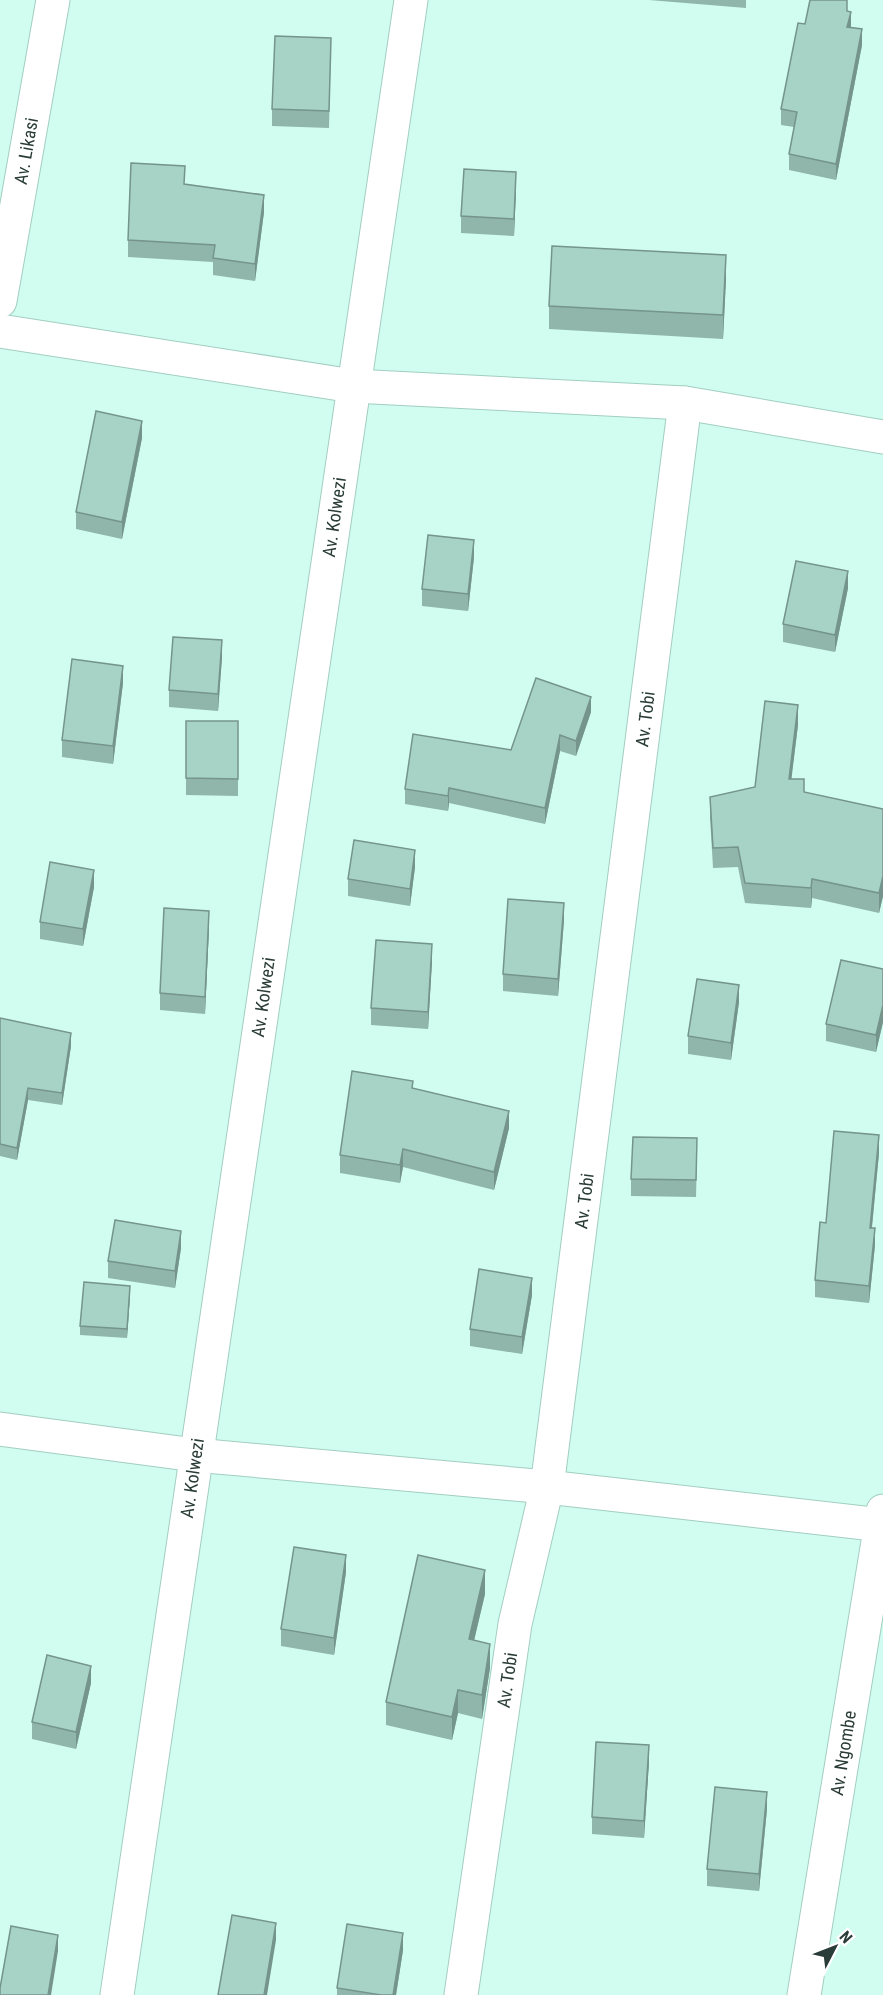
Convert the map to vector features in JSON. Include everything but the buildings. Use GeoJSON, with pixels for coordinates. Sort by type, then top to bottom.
{"type":"FeatureCollection","features":[{"type":"Feature","properties":{"kind":"street","name":"Av. Likasi"},"geometry":{"type":"LineString","coordinates":[[0,301],[53,0]]}},
{"type":"Feature","properties":{"kind":"street","name":"Av. Kolwezi"},"geometry":{"type":"LineString","coordinates":[[117,1995],[411,0]]}},
{"type":"Feature","properties":{"kind":"street"},"geometry":{"type":"LineString","coordinates":[[0,331],[353,386],[685,403],[883,437]]}},
{"type":"Feature","properties":{"kind":"street","name":"Av. Tobi"},"geometry":{"type":"LineString","coordinates":[[461,1995],[515,1624],[547,1487],[685,403]]}},
{"type":"Feature","properties":{"kind":"street"},"geometry":{"type":"LineString","coordinates":[[0,1429],[195,1455],[882,1520]]}},
{"type":"Feature","properties":{"kind":"street","name":"Av. Ngombe"},"geometry":{"type":"LineString","coordinates":[[804,1995],[882,1520]]}}]}
